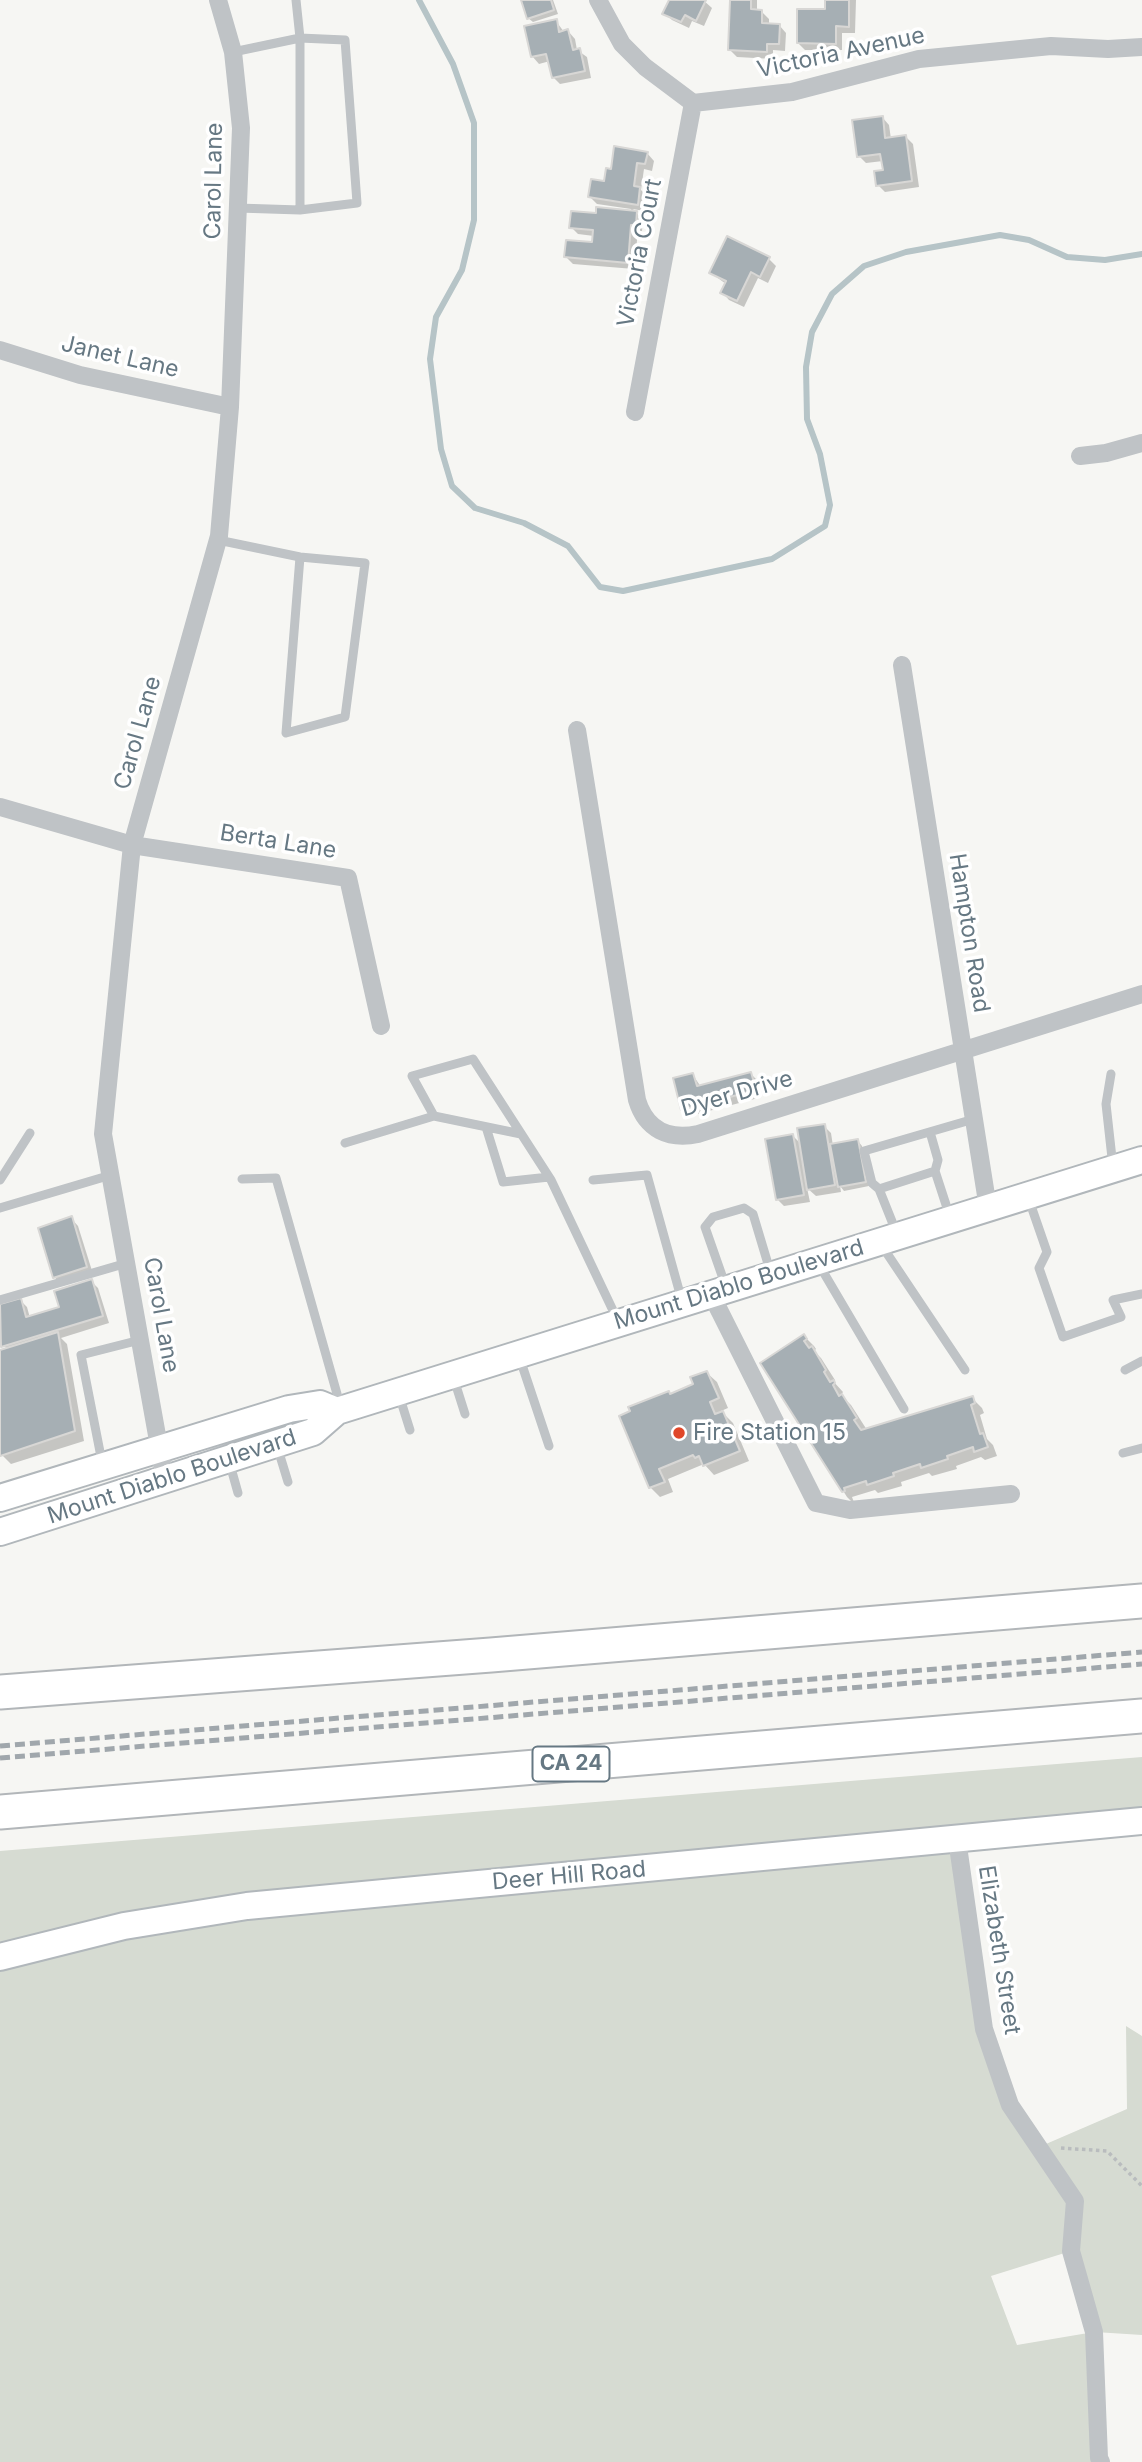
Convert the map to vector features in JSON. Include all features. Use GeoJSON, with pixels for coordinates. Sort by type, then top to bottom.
{"type":"FeatureCollection","features":[{"type":"Feature","properties":{"kind":"highway"},"geometry":{"type":"LineString","coordinates":[[0,1692],[491,1655],[1142,1601]]}},
{"type":"Feature","properties":{"kind":"highway","name":"CA 24"},"geometry":{"type":"LineString","coordinates":[[0,1812],[1142,1716]]}},
{"type":"Feature","properties":{"kind":"main road","name":"Mount Diablo Boulevard"},"geometry":{"type":"LineString","coordinates":[[0,1532],[313,1432],[339,1410],[1142,1160]]}},
{"type":"Feature","properties":{"kind":"main road","name":"Mount Diablo Boulevard"},"geometry":{"type":"LineString","coordinates":[[0,1498],[289,1409],[320,1405],[339,1410]]}},
{"type":"Feature","properties":{"kind":"main road","name":"Deer Hill Road"},"geometry":{"type":"LineString","coordinates":[[0,1957],[124,1926],[247,1906],[1142,1821]]}},
{"type":"Feature","properties":{"kind":"street","name":"Carol Lane"},"geometry":{"type":"LineString","coordinates":[[165,1480],[103,1135],[132,845],[218,540],[230,407],[241,128],[233,52],[218,0]]}},
{"type":"Feature","properties":{"kind":"street"},"geometry":{"type":"LineString","coordinates":[[598,0],[622,44],[645,67],[694,103]]}},
{"type":"Feature","properties":{"kind":"street","name":"Victoria Avenue"},"geometry":{"type":"LineString","coordinates":[[694,103],[792,92],[932,58],[1051,46],[1108,49],[1142,47]]}},
{"type":"Feature","properties":{"kind":"street","name":"Victoria Court"},"geometry":{"type":"LineString","coordinates":[[635,412],[694,103]]}},
{"type":"Feature","properties":{"kind":"street","name":"Janet Lane"},"geometry":{"type":"LineString","coordinates":[[0,350],[79,375],[230,407]]}},
{"type":"Feature","properties":{"kind":"street"},"geometry":{"type":"LineString","coordinates":[[1080,456],[1106,453],[1142,443]]}},
{"type":"Feature","properties":{"kind":"street","name":"Hampton Road"},"geometry":{"type":"LineString","coordinates":[[902,665],[988,1208]]}},
{"type":"Feature","properties":{"kind":"street","name":"Dyer Drive"},"geometry":{"type":"LineString","coordinates":[[577,730],[638,1100],[641,1112],[649,1124],[671,1136],[698,1134],[1142,994]]}},
{"type":"Feature","properties":{"kind":"street"},"geometry":{"type":"LineString","coordinates":[[0,807],[132,845]]}},
{"type":"Feature","properties":{"kind":"street","name":"Berta Lane"},"geometry":{"type":"LineString","coordinates":[[132,845],[348,878],[381,1026]]}},
{"type":"Feature","properties":{"kind":"street"},"geometry":{"type":"LineString","coordinates":[[719,1291],[816,1503],[850,1510],[1011,1494]]}},
{"type":"Feature","properties":{"kind":"street","name":"Elizabeth Street"},"geometry":{"type":"LineString","coordinates":[[957,1839],[984,2029],[1010,2105],[1075,2201],[1071,2251],[1094,2332],[1101,2462]]}},
{"type":"Feature","properties":{"kind":"lane"},"geometry":{"type":"LineString","coordinates":[[296,0],[300,38],[300,209]]}},
{"type":"Feature","properties":{"kind":"lane"},"geometry":{"type":"LineString","coordinates":[[233,52],[300,38],[345,40],[357,203],[300,209],[238,208]]}},
{"type":"Feature","properties":{"kind":"lane"},"geometry":{"type":"LineString","coordinates":[[218,540],[300,557],[365,563],[345,717],[286,733],[300,557]]}},
{"type":"Feature","properties":{"kind":"lane"},"geometry":{"type":"LineString","coordinates":[[434,1116],[412,1076],[473,1059],[549,1177],[619,1322]]}},
{"type":"Feature","properties":{"kind":"lane"},"geometry":{"type":"LineString","coordinates":[[1111,1074],[1106,1104],[1113,1169]]}},
{"type":"Feature","properties":{"kind":"lane"},"geometry":{"type":"LineString","coordinates":[[345,1143],[434,1116],[521,1134]]}},
{"type":"Feature","properties":{"kind":"lane"},"geometry":{"type":"LineString","coordinates":[[965,1370],[888,1239],[879,1189],[872,1183],[864,1151],[974,1119]]}},
{"type":"Feature","properties":{"kind":"lane"},"geometry":{"type":"LineString","coordinates":[[486,1127],[503,1182],[549,1177]]}},
{"type":"Feature","properties":{"kind":"lane"},"geometry":{"type":"LineString","coordinates":[[930,1132],[938,1160],[935,1171],[951,1219]]}},
{"type":"Feature","properties":{"kind":"lane"},"geometry":{"type":"LineString","coordinates":[[0,1180],[30,1133]]}},
{"type":"Feature","properties":{"kind":"lane"},"geometry":{"type":"LineString","coordinates":[[879,1189],[935,1171]]}},
{"type":"Feature","properties":{"kind":"lane"},"geometry":{"type":"LineString","coordinates":[[0,1208],[111,1175]]}},
{"type":"Feature","properties":{"kind":"lane"},"geometry":{"type":"LineString","coordinates":[[593,1180],[647,1175],[682,1303]]}},
{"type":"Feature","properties":{"kind":"lane"},"geometry":{"type":"LineString","coordinates":[[242,1179],[276,1178],[339,1410]]}},
{"type":"Feature","properties":{"kind":"lane"},"geometry":{"type":"LineString","coordinates":[[1028,1195],[1047,1252],[1039,1268],[1063,1338],[1121,1317],[1113,1300],[1142,1294]]}},
{"type":"Feature","properties":{"kind":"lane"},"geometry":{"type":"LineString","coordinates":[[719,1291],[705,1227],[713,1217],[744,1208],[753,1214],[771,1275]]}},
{"type":"Feature","properties":{"kind":"lane"},"geometry":{"type":"LineString","coordinates":[[817,1261],[904,1409]]}},
{"type":"Feature","properties":{"kind":"lane"},"geometry":{"type":"LineString","coordinates":[[0,1300],[127,1263]]}},
{"type":"Feature","properties":{"kind":"lane"},"geometry":{"type":"LineString","coordinates":[[102,1466],[82,1355],[141,1340]]}},
{"type":"Feature","properties":{"kind":"lane"},"geometry":{"type":"LineString","coordinates":[[518,1354],[550,1446]]}},
{"type":"Feature","properties":{"kind":"lane"},"geometry":{"type":"LineString","coordinates":[[1125,1370],[1142,1361]]}},
{"type":"Feature","properties":{"kind":"lane"},"geometry":{"type":"LineString","coordinates":[[453,1374],[465,1414]]}},
{"type":"Feature","properties":{"kind":"lane"},"geometry":{"type":"LineString","coordinates":[[398,1392],[410,1430]]}},
{"type":"Feature","properties":{"kind":"lane"},"geometry":{"type":"LineString","coordinates":[[277,1444],[288,1482]]}},
{"type":"Feature","properties":{"kind":"lane"},"geometry":{"type":"LineString","coordinates":[[1123,1453],[1142,1448]]}},
{"type":"Feature","properties":{"kind":"lane"},"geometry":{"type":"LineString","coordinates":[[229,1460],[238,1493]]}},
{"type":"Feature","properties":{"kind":"path"},"geometry":{"type":"LineString","coordinates":[[1039,2147],[1107,2151],[1142,2186]]}},
{"type":"Feature","properties":{"kind":"shaded area"},"geometry":{"type":"Polygon","coordinates":[[[1142,1757],[1142,1821],[957,1839],[984,2029],[1039,2147],[1127,2109],[1126,2026],[1142,2036],[1142,2335],[1095,2332],[1101,2462],[0,2462],[0,1851],[1142,1757]],[[1071,2251],[991,2276],[1017,2345],[1094,2332],[1071,2251]]]}},
{"type":"Feature","properties":{"kind":"building"},"geometry":{"type":"Polygon","coordinates":[[[521,0],[551,0],[554,10],[527,19],[521,0]]]}},
{"type":"Feature","properties":{"kind":"building"},"geometry":{"type":"Polygon","coordinates":[[[669,0],[706,0],[696,21],[685,15],[681,22],[662,14],[669,0]]]}},
{"type":"Feature","properties":{"kind":"building"},"geometry":{"type":"Polygon","coordinates":[[[730,0],[751,0],[751,9],[762,10],[762,23],[780,24],[779,44],[767,44],[767,52],[728,50],[730,0]]]}},
{"type":"Feature","properties":{"kind":"building"},"geometry":{"type":"Polygon","coordinates":[[[825,0],[849,0],[849,27],[836,26],[836,44],[797,43],[797,9],[825,9],[825,0]]]}},
{"type":"Feature","properties":{"kind":"building"},"geometry":{"type":"Polygon","coordinates":[[[557,19],[559,32],[568,29],[573,50],[580,48],[585,71],[552,78],[546,54],[531,57],[524,26],[557,19]]]}},
{"type":"Feature","properties":{"kind":"building"},"geometry":{"type":"Polygon","coordinates":[[[883,116],[885,138],[906,135],[912,181],[876,186],[874,171],[883,170],[880,154],[857,157],[852,120],[883,116]]]}},
{"type":"Feature","properties":{"kind":"building"},"geometry":{"type":"Polygon","coordinates":[[[614,146],[648,152],[645,164],[637,163],[634,186],[640,187],[638,205],[588,197],[591,179],[604,181],[606,168],[611,169],[614,146]]]}},
{"type":"Feature","properties":{"kind":"building"},"geometry":{"type":"Polygon","coordinates":[[[596,207],[637,211],[636,225],[631,225],[628,263],[564,257],[566,240],[592,242],[593,230],[569,228],[571,211],[596,213],[596,207]]]}},
{"type":"Feature","properties":{"kind":"building"},"geometry":{"type":"Polygon","coordinates":[[[727,236],[770,257],[760,277],[751,272],[737,301],[720,293],[726,281],[709,273],[727,236]]]}},
{"type":"Feature","properties":{"kind":"building"},"geometry":{"type":"Polygon","coordinates":[[[751,1072],[756,1090],[681,1110],[673,1078],[693,1073],[697,1086],[751,1072]]]}},
{"type":"Feature","properties":{"kind":"building"},"geometry":{"type":"Polygon","coordinates":[[[825,1124],[835,1185],[807,1190],[797,1128],[825,1124]]]}},
{"type":"Feature","properties":{"kind":"building"},"geometry":{"type":"Polygon","coordinates":[[[793,1134],[804,1195],[776,1200],[765,1139],[793,1134]]]}},
{"type":"Feature","properties":{"kind":"building"},"geometry":{"type":"Polygon","coordinates":[[[858,1139],[866,1182],[838,1187],[830,1144],[858,1139]]]}},
{"type":"Feature","properties":{"kind":"building"},"geometry":{"type":"Polygon","coordinates":[[[72,1216],[87,1267],[53,1278],[38,1228],[72,1216]]]}},
{"type":"Feature","properties":{"kind":"building"},"geometry":{"type":"Polygon","coordinates":[[[92,1279],[103,1316],[1,1347],[0,1304],[21,1298],[26,1317],[59,1307],[54,1291],[92,1279]]]}},
{"type":"Feature","properties":{"kind":"building"},"geometry":{"type":"Polygon","coordinates":[[[58,1332],[75,1431],[0,1456],[0,1350],[58,1332]]]}},
{"type":"Feature","properties":{"kind":"building"},"geometry":{"type":"Polygon","coordinates":[[[804,1334],[807,1339],[804,1341],[809,1348],[812,1346],[830,1382],[834,1380],[833,1385],[857,1418],[854,1420],[861,1430],[973,1396],[975,1403],[971,1405],[980,1434],[983,1433],[988,1447],[974,1452],[973,1447],[947,1456],[948,1459],[921,1468],[920,1464],[867,1485],[866,1481],[844,1488],[845,1491],[842,1492],[760,1363],[804,1334]]]}},
{"type":"Feature","properties":{"kind":"building","name":"Fire Station 15"},"geometry":{"type":"Polygon","coordinates":[[[707,1371],[719,1398],[710,1402],[715,1414],[723,1411],[740,1451],[703,1466],[699,1456],[695,1458],[693,1455],[659,1469],[665,1482],[649,1488],[619,1416],[630,1411],[628,1407],[693,1384],[690,1377],[707,1371]]]}},
{"type":"Feature","properties":{"kind":"waterway"},"geometry":{"type":"LineString","coordinates":[[419,0],[453,64],[474,123],[474,220],[462,270],[436,317],[430,359],[441,449],[452,486],[475,508],[524,523],[568,546],[600,587],[623,591],[772,559],[825,526],[830,505],[820,454],[807,419],[806,367],[812,332],[832,294],[864,266],[906,252],[1000,235],[1029,240],[1067,257],[1105,260],[1142,254]]}},
{"type":"Feature","properties":{"kind":"railway"},"geometry":{"type":"LineString","coordinates":[[0,1746],[1142,1652]]}},
{"type":"Feature","properties":{"kind":"railway"},"geometry":{"type":"LineString","coordinates":[[0,1758],[1142,1664]]}},
{"type":"Feature","properties":{"kind":"place","name":"Fire Station 15"},"geometry":{"type":"Point","coordinates":[679,1433]}}]}
